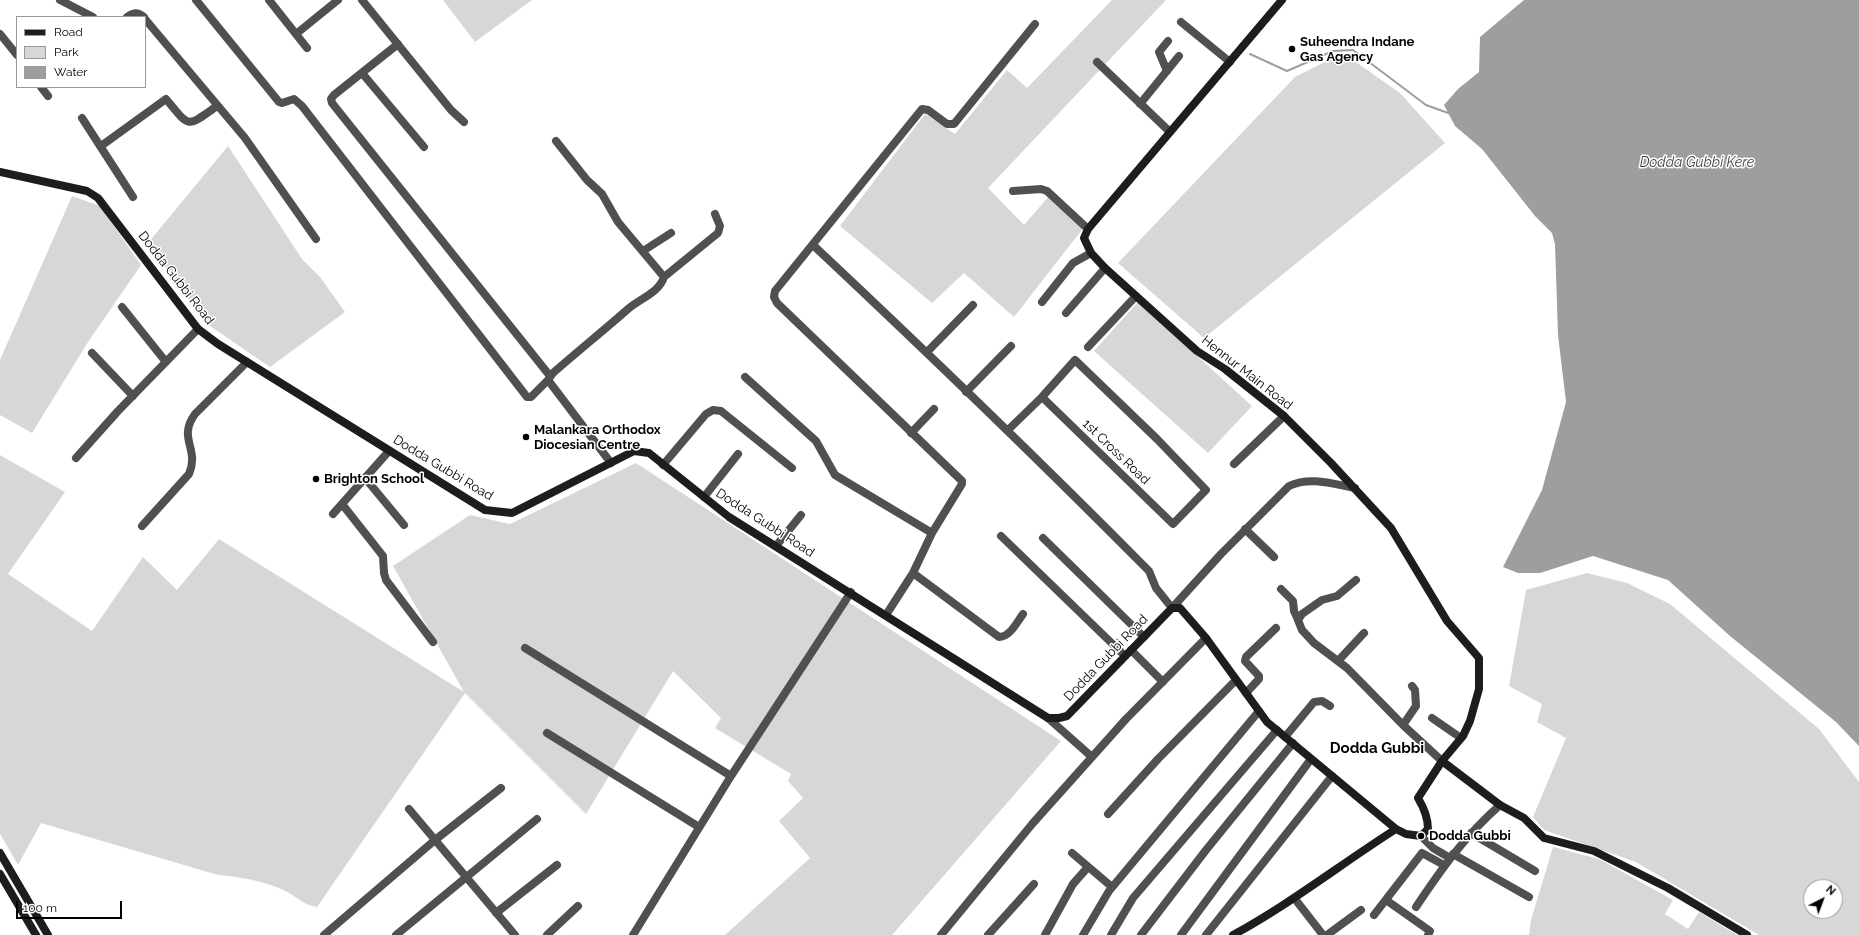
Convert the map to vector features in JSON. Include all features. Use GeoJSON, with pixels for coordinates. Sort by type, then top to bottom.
{"type":"FeatureCollection","features":[{"type":"Feature","properties":{"kind":"street"},"geometry":{"type":"LineString","coordinates":[[60,0],[91,16]]}},
{"type":"Feature","properties":{"kind":"street"},"geometry":{"type":"LineString","coordinates":[[196,0],[279,102],[282,104],[294,99],[302,106],[527,397],[531,397],[549,378],[628,309],[647,296],[659,285],[664,277],[718,233],[720,226],[715,214]]}},
{"type":"Feature","properties":{"kind":"street"},"geometry":{"type":"LineString","coordinates":[[269,0],[308,48]]}},
{"type":"Feature","properties":{"kind":"street"},"geometry":{"type":"LineString","coordinates":[[296,34],[338,0]]}},
{"type":"Feature","properties":{"kind":"street"},"geometry":{"type":"LineString","coordinates":[[362,0],[451,110],[464,122]]}},
{"type":"Feature","properties":{"kind":"street"},"geometry":{"type":"LineString","coordinates":[[1013,191],[1041,189],[1047,191],[1088,229],[1282,0]]}},
{"type":"Feature","properties":{"kind":"street"},"geometry":{"type":"LineString","coordinates":[[128,16],[133,13],[138,13],[142,16]]}},
{"type":"Feature","properties":{"kind":"street"},"geometry":{"type":"LineString","coordinates":[[146,20],[245,138],[316,239]]}},
{"type":"Feature","properties":{"kind":"street"},"geometry":{"type":"LineString","coordinates":[[1181,22],[1230,62]]}},
{"type":"Feature","properties":{"kind":"street"},"geometry":{"type":"LineString","coordinates":[[886,615],[913,573],[932,533],[962,484],[962,481],[777,303],[774,298],[775,291],[922,109],[928,110],[947,124],[954,124],[1035,24]]}},
{"type":"Feature","properties":{"kind":"street"},"geometry":{"type":"LineString","coordinates":[[0,34],[16,52]]}},
{"type":"Feature","properties":{"kind":"street"},"geometry":{"type":"LineString","coordinates":[[1167,71],[1160,52],[1168,41]]}},
{"type":"Feature","properties":{"kind":"street"},"geometry":{"type":"LineString","coordinates":[[398,44],[331,98],[332,103],[549,378],[611,462]]}},
{"type":"Feature","properties":{"kind":"street"},"geometry":{"type":"LineString","coordinates":[[1140,104],[1179,56]]}},
{"type":"Feature","properties":{"kind":"street"},"geometry":{"type":"LineString","coordinates":[[1097,62],[1170,132]]}},
{"type":"Feature","properties":{"kind":"street"},"geometry":{"type":"LineString","coordinates":[[362,73],[424,147]]}},
{"type":"Feature","properties":{"kind":"street"},"geometry":{"type":"LineString","coordinates":[[42,88],[48,96]]}},
{"type":"Feature","properties":{"kind":"street"},"geometry":{"type":"LineString","coordinates":[[101,146],[166,99],[184,121],[189,123],[194,122],[217,106]]}},
{"type":"Feature","properties":{"kind":"street"},"geometry":{"type":"LineString","coordinates":[[82,118],[133,197]]}},
{"type":"Feature","properties":{"kind":"street"},"geometry":{"type":"LineString","coordinates":[[556,141],[587,180],[602,194],[618,222],[644,251],[650,262],[664,277]]}},
{"type":"Feature","properties":{"kind":"street","name":"Dodda Gubbi Road"},"geometry":{"type":"LineString","coordinates":[[0,172],[87,191],[98,198],[198,329],[247,362],[485,510],[512,513],[634,451],[649,453],[729,516],[1048,718],[1067,716],[1172,608]]}},
{"type":"Feature","properties":{"kind":"street","name":"Hennur Main Road"},"geometry":{"type":"LineString","coordinates":[[1088,229],[1084,238],[1091,253],[1105,268],[1197,350],[1225,369],[1284,416],[1355,488],[1391,528],[1447,620],[1480,658],[1479,689],[1470,721],[1461,738],[1442,761],[1418,798],[1425,811],[1428,822],[1428,828],[1421,836]]}},
{"type":"Feature","properties":{"kind":"street"},"geometry":{"type":"LineString","coordinates":[[644,251],[671,233]]}},
{"type":"Feature","properties":{"kind":"street"},"geometry":{"type":"LineString","coordinates":[[813,245],[927,352],[966,392],[1008,430],[1149,571],[1156,588],[1172,608]]}},
{"type":"Feature","properties":{"kind":"street"},"geometry":{"type":"LineString","coordinates":[[1042,302],[1073,263],[1091,253]]}},
{"type":"Feature","properties":{"kind":"street"},"geometry":{"type":"LineString","coordinates":[[1066,313],[1105,268]]}},
{"type":"Feature","properties":{"kind":"street"},"geometry":{"type":"LineString","coordinates":[[1088,347],[1136,296]]}},
{"type":"Feature","properties":{"kind":"street"},"geometry":{"type":"LineString","coordinates":[[927,352],[973,305]]}},
{"type":"Feature","properties":{"kind":"street"},"geometry":{"type":"LineString","coordinates":[[122,307],[166,362]]}},
{"type":"Feature","properties":{"kind":"street"},"geometry":{"type":"LineString","coordinates":[[76,458],[198,329]]}},
{"type":"Feature","properties":{"kind":"street"},"geometry":{"type":"LineString","coordinates":[[966,392],[1011,346]]}},
{"type":"Feature","properties":{"kind":"street"},"geometry":{"type":"LineString","coordinates":[[92,353],[133,396]]}},
{"type":"Feature","properties":{"kind":"street","name":"1st Cross Road"},"geometry":{"type":"LineString","coordinates":[[1075,360],[1157,439],[1206,490],[1173,524],[1042,397],[1075,360]]}},
{"type":"Feature","properties":{"kind":"street"},"geometry":{"type":"LineString","coordinates":[[142,526],[189,474],[193,465],[186,430],[188,423],[195,414],[247,362]]}},
{"type":"Feature","properties":{"kind":"street"},"geometry":{"type":"LineString","coordinates":[[745,377],[816,441],[835,474],[932,533]]}},
{"type":"Feature","properties":{"kind":"street"},"geometry":{"type":"LineString","coordinates":[[1008,430],[1042,397]]}},
{"type":"Feature","properties":{"kind":"street"},"geometry":{"type":"LineString","coordinates":[[912,433],[934,409]]}},
{"type":"Feature","properties":{"kind":"street"},"geometry":{"type":"LineString","coordinates":[[663,465],[706,414],[713,410],[721,412],[792,468]]}},
{"type":"Feature","properties":{"kind":"street"},"geometry":{"type":"LineString","coordinates":[[1234,464],[1284,416]]}},
{"type":"Feature","properties":{"kind":"street"},"geometry":{"type":"LineString","coordinates":[[334,514],[389,450]]}},
{"type":"Feature","properties":{"kind":"street"},"geometry":{"type":"LineString","coordinates":[[704,497],[738,454]]}},
{"type":"Feature","properties":{"kind":"street"},"geometry":{"type":"LineString","coordinates":[[366,478],[404,525]]}},
{"type":"Feature","properties":{"kind":"street"},"geometry":{"type":"LineString","coordinates":[[1172,608],[1183,594],[1283,491],[1300,482],[1328,482],[1355,488]]}},
{"type":"Feature","properties":{"kind":"street"},"geometry":{"type":"LineString","coordinates":[[342,504],[383,556],[386,580],[433,642]]}},
{"type":"Feature","properties":{"kind":"street"},"geometry":{"type":"LineString","coordinates":[[776,546],[801,515]]}},
{"type":"Feature","properties":{"kind":"street"},"geometry":{"type":"LineString","coordinates":[[1245,530],[1274,557]]}},
{"type":"Feature","properties":{"kind":"street"},"geometry":{"type":"LineString","coordinates":[[1000,536],[1128,653],[1163,682]]}},
{"type":"Feature","properties":{"kind":"street"},"geometry":{"type":"LineString","coordinates":[[1043,538],[1144,637]]}},
{"type":"Feature","properties":{"kind":"street"},"geometry":{"type":"LineString","coordinates":[[913,573],[999,637],[1004,637],[1008,634],[1024,614]]}},
{"type":"Feature","properties":{"kind":"street"},"geometry":{"type":"LineString","coordinates":[[1298,620],[1302,614],[1322,600],[1337,596],[1356,580]]}},
{"type":"Feature","properties":{"kind":"street"},"geometry":{"type":"LineString","coordinates":[[1281,589],[1293,600],[1294,611],[1302,630],[1314,643],[1348,668],[1403,725],[1442,761],[1500,805],[1524,818],[1544,838],[1594,851],[1668,888],[1747,935]]}},
{"type":"Feature","properties":{"kind":"street"},"geometry":{"type":"LineString","coordinates":[[633,935],[731,776],[851,592]]}},
{"type":"Feature","properties":{"kind":"street"},"geometry":{"type":"LineString","coordinates":[[1172,608],[1180,608],[1186,613],[1267,722],[1396,829],[1410,835],[1421,836],[1434,848],[1529,897]]}},
{"type":"Feature","properties":{"kind":"street"},"geometry":{"type":"LineString","coordinates":[[1246,693],[1259,679],[1259,676],[1245,661],[1246,657],[1276,628]]}},
{"type":"Feature","properties":{"kind":"street"},"geometry":{"type":"LineString","coordinates":[[1338,661],[1364,633]]}},
{"type":"Feature","properties":{"kind":"street"},"geometry":{"type":"LineString","coordinates":[[941,935],[1033,823],[1092,757],[1206,638]]}},
{"type":"Feature","properties":{"kind":"street"},"geometry":{"type":"LineString","coordinates":[[525,648],[731,776]]}},
{"type":"Feature","properties":{"kind":"street"},"geometry":{"type":"LineString","coordinates":[[1108,814],[1158,759],[1236,680]]}},
{"type":"Feature","properties":{"kind":"street"},"geometry":{"type":"LineString","coordinates":[[1403,725],[1416,706],[1415,690],[1412,686]]}},
{"type":"Feature","properties":{"kind":"street"},"geometry":{"type":"LineString","coordinates":[[1285,737],[1314,702],[1322,701],[1330,706]]}},
{"type":"Feature","properties":{"kind":"street"},"geometry":{"type":"LineString","coordinates":[[1083,935],[1112,887],[1259,711]]}},
{"type":"Feature","properties":{"kind":"street"},"geometry":{"type":"LineString","coordinates":[[1048,718],[1092,757]]}},
{"type":"Feature","properties":{"kind":"street"},"geometry":{"type":"LineString","coordinates":[[1432,718],[1461,738]]}},
{"type":"Feature","properties":{"kind":"street"},"geometry":{"type":"LineString","coordinates":[[1111,935],[1133,898],[1277,730]]}},
{"type":"Feature","properties":{"kind":"street"},"geometry":{"type":"LineString","coordinates":[[547,732],[699,827]]}},
{"type":"Feature","properties":{"kind":"street"},"geometry":{"type":"LineString","coordinates":[[1141,935],[1206,850],[1293,743]]}},
{"type":"Feature","properties":{"kind":"street"},"geometry":{"type":"LineString","coordinates":[[1181,935],[1311,759]]}},
{"type":"Feature","properties":{"kind":"street"},"geometry":{"type":"LineString","coordinates":[[1206,935],[1332,776]]}},
{"type":"Feature","properties":{"kind":"street"},"geometry":{"type":"LineString","coordinates":[[324,935],[435,840],[501,788]]}},
{"type":"Feature","properties":{"kind":"street"},"geometry":{"type":"LineString","coordinates":[[1416,906],[1444,865],[1471,833],[1500,805]]}},
{"type":"Feature","properties":{"kind":"street"},"geometry":{"type":"LineString","coordinates":[[409,809],[515,935]]}},
{"type":"Feature","properties":{"kind":"street"},"geometry":{"type":"LineString","coordinates":[[396,935],[537,819]]}},
{"type":"Feature","properties":{"kind":"street"},"geometry":{"type":"LineString","coordinates":[[1239,934],[1295,899],[1346,861],[1396,829]]}},
{"type":"Feature","properties":{"kind":"street"},"geometry":{"type":"LineString","coordinates":[[1471,833],[1535,871]]}},
{"type":"Feature","properties":{"kind":"street"},"geometry":{"type":"LineString","coordinates":[[1374,915],[1422,853],[1424,842],[1421,836]]}},
{"type":"Feature","properties":{"kind":"street"},"geometry":{"type":"LineString","coordinates":[[0,853],[48,935]]}},
{"type":"Feature","properties":{"kind":"street"},"geometry":{"type":"LineString","coordinates":[[1072,853],[1112,887]]}},
{"type":"Feature","properties":{"kind":"street"},"geometry":{"type":"LineString","coordinates":[[1422,853],[1444,865]]}},
{"type":"Feature","properties":{"kind":"street"},"geometry":{"type":"LineString","coordinates":[[496,913],[557,865]]}},
{"type":"Feature","properties":{"kind":"street"},"geometry":{"type":"LineString","coordinates":[[1046,935],[1073,884],[1088,867]]}},
{"type":"Feature","properties":{"kind":"street"},"geometry":{"type":"LineString","coordinates":[[0,874],[36,935]]}},
{"type":"Feature","properties":{"kind":"street"},"geometry":{"type":"LineString","coordinates":[[988,935],[1034,884]]}},
{"type":"Feature","properties":{"kind":"street"},"geometry":{"type":"LineString","coordinates":[[1295,899],[1323,935]]}},
{"type":"Feature","properties":{"kind":"street"},"geometry":{"type":"LineString","coordinates":[[1386,900],[1430,931],[1428,935]]}},
{"type":"Feature","properties":{"kind":"street"},"geometry":{"type":"LineString","coordinates":[[547,935],[578,906]]}},
{"type":"Feature","properties":{"kind":"street"},"geometry":{"type":"LineString","coordinates":[[1327,935],[1361,910]]}},
{"type":"Feature","properties":{"kind":"green space"},"geometry":{"type":"Polygon","coordinates":[[[443,0],[532,0],[475,42],[443,0]]]}},
{"type":"Feature","properties":{"kind":"green space"},"geometry":{"type":"Polygon","coordinates":[[[1112,0],[1166,0],[988,188],[1024,225],[1049,196],[1084,227],[1014,317],[964,273],[932,303],[840,226],[925,114],[955,134],[1007,70],[1027,88],[1112,0]]]}},
{"type":"Feature","properties":{"kind":"green space"},"geometry":{"type":"Polygon","coordinates":[[[1343,53],[1400,93],[1445,143],[1204,338],[1118,263],[1295,77],[1343,53]]]}},
{"type":"Feature","properties":{"kind":"green space"},"geometry":{"type":"Polygon","coordinates":[[[228,146],[302,259],[320,277],[345,312],[270,367],[207,324],[148,243],[228,146]]]}},
{"type":"Feature","properties":{"kind":"green space"},"geometry":{"type":"Polygon","coordinates":[[[72,196],[100,206],[141,265],[88,342],[32,433],[0,415],[0,360],[72,196]]]}},
{"type":"Feature","properties":{"kind":"green space"},"geometry":{"type":"Polygon","coordinates":[[[1138,302],[1252,406],[1208,453],[1094,351],[1138,302]]]}},
{"type":"Feature","properties":{"kind":"green space"},"geometry":{"type":"Polygon","coordinates":[[[0,455],[65,492],[8,574],[92,631],[143,557],[177,590],[219,539],[464,692],[393,566],[470,515],[510,524],[636,463],[1061,741],[892,935],[725,935],[810,858],[779,821],[803,798],[788,781],[791,774],[715,728],[721,718],[673,671],[586,814],[465,693],[317,907],[307,904],[284,890],[272,885],[242,878],[218,875],[41,823],[18,865],[0,834],[0,455]]]}},
{"type":"Feature","properties":{"kind":"green space"},"geometry":{"type":"Polygon","coordinates":[[[1587,573],[1627,583],[1670,604],[1819,729],[1859,782],[1859,935],[1759,935],[1636,862],[1544,830],[1533,817],[1566,738],[1537,722],[1542,704],[1509,686],[1526,590],[1587,573]]]}},
{"type":"Feature","properties":{"kind":"green space"},"geometry":{"type":"Polygon","coordinates":[[[1553,847],[1599,859],[1673,900],[1665,914],[1688,929],[1699,912],[1737,935],[1529,935],[1531,920],[1553,847]]]}},
{"type":"Feature","properties":{"kind":"water","name":"Dodda Gubbi Kere"},"geometry":{"type":"Polygon","coordinates":[[[1524,0],[1859,0],[1859,746],[1836,722],[1730,636],[1668,580],[1593,556],[1540,573],[1518,573],[1503,567],[1542,490],[1566,402],[1558,335],[1555,244],[1552,233],[1535,216],[1482,149],[1455,126],[1444,105],[1458,89],[1479,72],[1480,37],[1524,0]]]}},
{"type":"Feature","properties":{"kind":"waterway"},"geometry":{"type":"LineString","coordinates":[[1250,54],[1287,71],[1333,51],[1353,50],[1426,105],[1451,114]]}},
{"type":"Feature","properties":{"kind":"place","name":"Suheendra Indane Gas Agency"},"geometry":{"type":"Point","coordinates":[1292,49]}},
{"type":"Feature","properties":{"kind":"place","name":"Malankara Orthodox Diocesian Centre"},"geometry":{"type":"Point","coordinates":[526,437]}},
{"type":"Feature","properties":{"kind":"place","name":"Brighton School"},"geometry":{"type":"Point","coordinates":[316,479]}},
{"type":"Feature","properties":{"kind":"place","name":"Dodda Gubbi"},"geometry":{"type":"Point","coordinates":[1421,836]}},
{"type":"Feature","properties":{"kind":"district","name":"Dodda Gubbi"},"geometry":{"type":"Point","coordinates":[1377,748]}}]}
